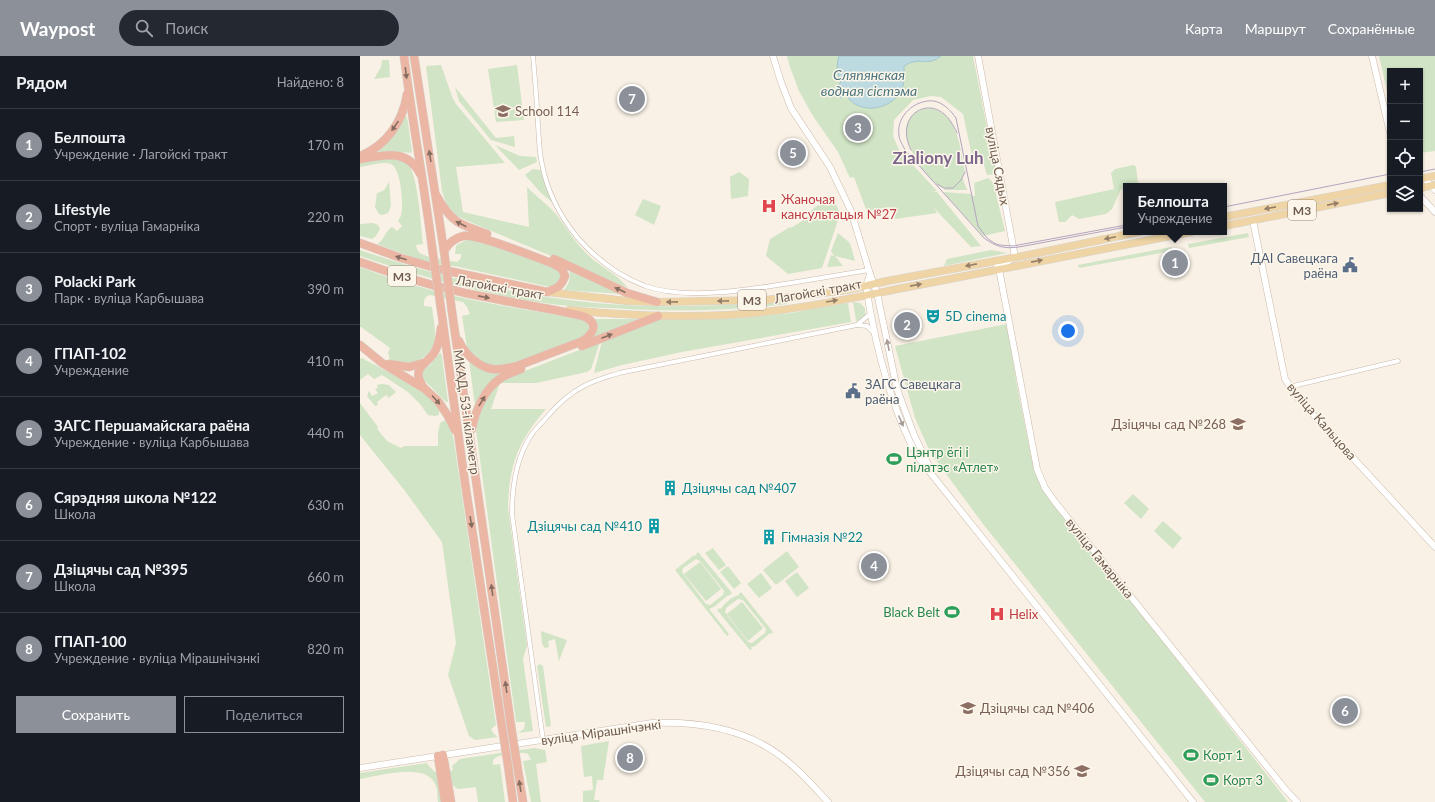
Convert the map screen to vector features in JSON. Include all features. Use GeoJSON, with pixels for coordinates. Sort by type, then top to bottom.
{"type":"FeatureCollection","features":[{"type":"Feature","properties":{"kind":"highway","name":"МКАД, 53-і кіламетр"},"geometry":{"type":"LineString","coordinates":[[404,56],[408,89],[425,187],[458,438],[513,802]]}},
{"type":"Feature","properties":{"kind":"highway","name":"МКАД, 53-і кіламетр"},"geometry":{"type":"LineString","coordinates":[[414,56],[436,195],[523,802]]}},
{"type":"Feature","properties":{"kind":"highway"},"geometry":{"type":"LineString","coordinates":[[360,158],[379,146],[397,124],[404,107],[408,89]]}},
{"type":"Feature","properties":{"kind":"highway"},"geometry":{"type":"LineString","coordinates":[[360,158],[393,155],[406,158],[418,169],[425,187]]}},
{"type":"Feature","properties":{"kind":"highway"},"geometry":{"type":"LineString","coordinates":[[436,195],[447,214],[456,222],[555,260],[627,293],[657,302]]}},
{"type":"Feature","properties":{"kind":"highway"},"geometry":{"type":"LineString","coordinates":[[444,251],[450,243],[457,238],[468,236],[477,237],[554,264],[562,269],[565,276],[563,284],[558,288],[547,292]]}},
{"type":"Feature","properties":{"kind":"highway","name":"Лагойскі тракт"},"geometry":{"type":"LineString","coordinates":[[360,244],[438,269],[547,292]]}},
{"type":"Feature","properties":{"kind":"highway","name":"Лагойскі тракт"},"geometry":{"type":"LineString","coordinates":[[360,262],[445,289],[547,308]]}},
{"type":"Feature","properties":{"kind":"highway"},"geometry":{"type":"LineString","coordinates":[[455,331],[463,350],[481,365],[492,369],[517,366],[580,342],[592,334],[592,324],[586,317],[547,308]]}},
{"type":"Feature","properties":{"kind":"highway"},"geometry":{"type":"LineString","coordinates":[[471,438],[477,408],[486,393],[500,379],[658,316]]}},
{"type":"Feature","properties":{"kind":"highway"},"geometry":{"type":"LineString","coordinates":[[442,319],[436,349],[433,354],[423,363],[418,375],[421,384],[438,401],[446,412],[458,438]]}},
{"type":"Feature","properties":{"kind":"highway"},"geometry":{"type":"LineString","coordinates":[[360,345],[382,363],[425,389]]}},
{"type":"Feature","properties":{"kind":"highway"},"geometry":{"type":"LineString","coordinates":[[382,363],[397,367],[409,368],[423,363]]}},
{"type":"Feature","properties":{"kind":"highway"},"geometry":{"type":"LineString","coordinates":[[441,755],[445,802]]}},
{"type":"Feature","properties":{"kind":"highway"},"geometry":{"type":"LineString","coordinates":[[441,755],[451,802]]}},
{"type":"Feature","properties":{"kind":"main road"},"geometry":{"type":"LineString","coordinates":[[773,56],[780,82],[792,108],[806,132],[824,156],[851,211],[869,272],[875,284],[897,389],[914,435],[939,484]]}},
{"type":"Feature","properties":{"kind":"main road","name":"вуліца Сядых"},"geometry":{"type":"LineString","coordinates":[[978,56],[1015,257]]}},
{"type":"Feature","properties":{"kind":"main road"},"geometry":{"type":"LineString","coordinates":[[1372,56],[1387,120]]}},
{"type":"Feature","properties":{"kind":"main road"},"geometry":{"type":"LineString","coordinates":[[1423,179],[1435,176]]}},
{"type":"Feature","properties":{"kind":"main road"},"geometry":{"type":"LineString","coordinates":[[1423,180],[1434,187]]}},
{"type":"Feature","properties":{"kind":"main road","name":"М3"},"geometry":{"type":"LineString","coordinates":[[1227,216],[1387,186]]}},
{"type":"Feature","properties":{"kind":"main road"},"geometry":{"type":"LineString","coordinates":[[1423,188],[1434,187]]}},
{"type":"Feature","properties":{"kind":"main road","name":"М3"},"geometry":{"type":"LineString","coordinates":[[1227,225],[1387,194]]}},
{"type":"Feature","properties":{"kind":"main road"},"geometry":{"type":"LineString","coordinates":[[1423,199],[1435,212]]}},
{"type":"Feature","properties":{"kind":"main road"},"geometry":{"type":"LineString","coordinates":[[1252,212],[1253,220]]}},
{"type":"Feature","properties":{"kind":"main road","name":"вуліца Кальцова"},"geometry":{"type":"LineString","coordinates":[[1253,220],[1282,369],[1289,387],[1435,547]]}},
{"type":"Feature","properties":{"kind":"main road","name":"Лагойскі тракт"},"geometry":{"type":"LineString","coordinates":[[547,292],[627,301],[657,302],[766,300],[847,290],[1124,235]]}},
{"type":"Feature","properties":{"kind":"main road","name":"Лагойскі тракт"},"geometry":{"type":"LineString","coordinates":[[547,308],[623,315],[658,316],[727,315],[768,312],[868,295],[999,269],[1156,235]]}},
{"type":"Feature","properties":{"kind":"main road"},"geometry":{"type":"LineString","coordinates":[[993,261],[999,269],[1015,257]]}},
{"type":"Feature","properties":{"kind":"main road","name":"вуліца Гамарніка"},"geometry":{"type":"LineString","coordinates":[[999,269],[1038,469],[1045,488],[1116,579],[1297,802]]}},
{"type":"Feature","properties":{"kind":"main road"},"geometry":{"type":"LineString","coordinates":[[869,272],[866,286],[883,372],[894,406],[917,456],[1192,802]]}},
{"type":"Feature","properties":{"kind":"main road"},"geometry":{"type":"LineString","coordinates":[[883,372],[888,374],[892,368]]}},
{"type":"Feature","properties":{"kind":"main road","name":"вуліца Мірашнічэнкі"},"geometry":{"type":"LineString","coordinates":[[360,768],[652,723],[675,722],[733,731],[757,742],[786,760],[809,781],[828,802]]}},
{"type":"Feature","properties":{"kind":"street"},"geometry":{"type":"LineString","coordinates":[[533,56],[542,164],[547,183],[560,212],[569,227],[584,245],[602,262],[622,276],[646,286],[664,290],[704,293],[747,290],[869,272]]}},
{"type":"Feature","properties":{"kind":"street"},"geometry":{"type":"LineString","coordinates":[[857,325],[871,313]]}},
{"type":"Feature","properties":{"kind":"street"},"geometry":{"type":"LineString","coordinates":[[543,740],[512,514],[512,492],[515,476],[523,450],[532,434],[562,401],[582,387],[619,373],[857,325],[867,326],[875,333]]}},
{"type":"Feature","properties":{"kind":"street"},"geometry":{"type":"LineString","coordinates":[[1289,387],[1398,361]]}},
{"type":"Feature","properties":{"kind":"green space"},"geometry":{"type":"Polygon","coordinates":[[[787,56],[973,56],[997,172],[996,174],[987,175],[984,165],[972,156],[963,114],[941,97],[931,96],[913,100],[894,120],[893,136],[899,150],[937,191],[931,192],[937,192],[981,246],[971,247],[934,208],[937,213],[895,219],[891,207],[867,212],[854,177],[850,178],[838,152],[813,116],[799,91],[787,56]]]}},
{"type":"Feature","properties":{"kind":"green space"},"geometry":{"type":"Polygon","coordinates":[[[1379,56],[1435,56],[1435,151],[1423,153],[1423,68],[1387,68],[1387,91],[1379,56]]]}},
{"type":"Feature","properties":{"kind":"green space"},"geometry":{"type":"Polygon","coordinates":[[[382,60],[389,60],[390,77],[374,79],[381,67],[382,60]]]}},
{"type":"Feature","properties":{"kind":"green space"},"geometry":{"type":"Polygon","coordinates":[[[441,65],[456,104],[505,163],[456,167],[463,212],[529,227],[527,187],[556,214],[574,239],[591,258],[619,278],[628,288],[477,225],[455,215],[447,206],[442,191],[426,66],[441,65]]]}},
{"type":"Feature","properties":{"kind":"green space"},"geometry":{"type":"Polygon","coordinates":[[[517,65],[524,120],[496,122],[488,69],[517,65]]]}},
{"type":"Feature","properties":{"kind":"green space"},"geometry":{"type":"Polygon","coordinates":[[[455,87],[496,138],[514,136],[515,147],[491,140],[459,101],[455,87]]]}},
{"type":"Feature","properties":{"kind":"green space"},"geometry":{"type":"Polygon","coordinates":[[[926,108],[937,110],[945,115],[956,131],[965,172],[962,177],[967,190],[945,190],[929,177],[915,158],[907,136],[907,126],[913,114],[926,108]]]}},
{"type":"Feature","properties":{"kind":"green space"},"geometry":{"type":"Polygon","coordinates":[[[405,116],[407,117],[412,151],[411,153],[395,151],[380,153],[379,151],[397,131],[405,116]]]}},
{"type":"Feature","properties":{"kind":"green space"},"geometry":{"type":"Polygon","coordinates":[[[495,145],[520,156],[536,157],[537,162],[519,170],[495,145]]]}},
{"type":"Feature","properties":{"kind":"green space"},"geometry":{"type":"Polygon","coordinates":[[[389,159],[401,160],[407,163],[411,168],[414,177],[423,244],[416,245],[420,253],[433,258],[457,262],[461,258],[461,254],[455,254],[456,246],[467,240],[485,242],[554,266],[559,272],[559,280],[550,287],[459,267],[426,262],[377,244],[392,227],[397,231],[402,226],[398,221],[402,210],[401,188],[397,172],[391,164],[380,163],[360,167],[360,163],[389,159]]]}},
{"type":"Feature","properties":{"kind":"green space"},"geometry":{"type":"Polygon","coordinates":[[[1134,165],[1136,167],[1138,183],[1123,183],[1123,189],[1121,189],[1112,209],[1106,214],[1079,219],[1072,215],[1065,222],[1059,222],[1055,202],[1114,189],[1111,173],[1115,169],[1134,165]]]}},
{"type":"Feature","properties":{"kind":"green space"},"geometry":{"type":"Polygon","coordinates":[[[533,169],[541,170],[553,203],[541,193],[525,175],[533,169]]]}},
{"type":"Feature","properties":{"kind":"green space"},"geometry":{"type":"Polygon","coordinates":[[[739,172],[749,179],[748,196],[731,199],[730,177],[739,172]]]}},
{"type":"Feature","properties":{"kind":"green space"},"geometry":{"type":"Polygon","coordinates":[[[988,178],[993,182],[1005,231],[983,236],[943,192],[971,194],[972,196],[975,196],[974,183],[988,178]]]}},
{"type":"Feature","properties":{"kind":"green space"},"geometry":{"type":"Polygon","coordinates":[[[389,181],[391,206],[388,213],[382,215],[379,214],[375,207],[377,193],[385,189],[389,181]]]}},
{"type":"Feature","properties":{"kind":"green space"},"geometry":{"type":"Polygon","coordinates":[[[643,199],[661,206],[654,225],[635,215],[643,199]]]}},
{"type":"Feature","properties":{"kind":"green space"},"geometry":{"type":"Polygon","coordinates":[[[834,199],[840,214],[822,268],[788,274],[766,256],[770,239],[807,218],[814,208],[834,199]]]}},
{"type":"Feature","properties":{"kind":"green space"},"geometry":{"type":"Polygon","coordinates":[[[373,223],[378,225],[380,229],[376,236],[372,239],[360,236],[360,224],[373,223]]]}},
{"type":"Feature","properties":{"kind":"green space"},"geometry":{"type":"Polygon","coordinates":[[[838,233],[850,243],[855,261],[835,256],[843,266],[827,267],[831,255],[834,256],[831,251],[838,233]]]}},
{"type":"Feature","properties":{"kind":"green space"},"geometry":{"type":"Polygon","coordinates":[[[1248,233],[1249,237],[1189,248],[1188,244],[1248,233]]]}},
{"type":"Feature","properties":{"kind":"green space"},"geometry":{"type":"Polygon","coordinates":[[[1171,247],[1172,251],[1079,268],[1078,265],[1171,247]]]}},
{"type":"Feature","properties":{"kind":"green space"},"geometry":{"type":"Polygon","coordinates":[[[360,250],[395,262],[467,281],[540,296],[577,301],[651,306],[702,306],[787,302],[787,304],[743,308],[676,310],[578,307],[535,302],[484,292],[409,272],[360,256],[360,250]]]}},
{"type":"Feature","properties":{"kind":"green space"},"geometry":{"type":"Polygon","coordinates":[[[991,250],[1007,253],[944,266],[947,259],[991,250]]]}},
{"type":"Feature","properties":{"kind":"green space"},"geometry":{"type":"Polygon","coordinates":[[[360,267],[387,277],[442,293],[498,305],[584,319],[588,322],[589,331],[580,339],[518,363],[490,366],[472,355],[467,347],[462,316],[470,314],[463,302],[430,295],[425,299],[424,306],[432,307],[435,335],[434,344],[426,356],[420,360],[405,363],[390,360],[388,353],[390,348],[360,327],[360,267]]]}},
{"type":"Feature","properties":{"kind":"green space"},"geometry":{"type":"Polygon","coordinates":[[[569,271],[621,294],[564,290],[569,281],[569,271]]]}},
{"type":"Feature","properties":{"kind":"green space"},"geometry":{"type":"Polygon","coordinates":[[[853,302],[860,303],[865,308],[865,316],[860,320],[856,321],[853,302]]]}},
{"type":"Feature","properties":{"kind":"green space"},"geometry":{"type":"Polygon","coordinates":[[[848,303],[851,322],[682,352],[622,365],[594,373],[602,341],[649,322],[660,320],[743,318],[791,313],[848,303]]]}},
{"type":"Feature","properties":{"kind":"green space"},"geometry":{"type":"Polygon","coordinates":[[[594,319],[638,319],[594,338],[598,327],[594,319]]]}},
{"type":"Feature","properties":{"kind":"green space"},"geometry":{"type":"Polygon","coordinates":[[[1007,324],[1017,386],[1034,471],[1050,501],[1127,595],[1288,802],[1205,802],[983,524],[930,452],[915,418],[895,346],[1007,324]]]}},
{"type":"Feature","properties":{"kind":"green space"},"geometry":{"type":"Polygon","coordinates":[[[600,342],[591,369],[587,372],[536,383],[500,383],[491,409],[546,409],[528,432],[522,443],[513,466],[510,479],[508,508],[527,646],[523,659],[533,731],[518,733],[524,729],[525,722],[516,722],[476,430],[476,418],[478,411],[499,381],[600,342]]]}},
{"type":"Feature","properties":{"kind":"green space"},"geometry":{"type":"Polygon","coordinates":[[[440,353],[442,357],[448,402],[446,402],[422,378],[422,372],[440,353]]]}},
{"type":"Feature","properties":{"kind":"green space"},"geometry":{"type":"Polygon","coordinates":[[[362,358],[424,393],[438,406],[439,415],[428,415],[408,392],[382,375],[374,379],[368,374],[360,380],[360,359],[362,358]]]}},
{"type":"Feature","properties":{"kind":"green space"},"geometry":{"type":"Polygon","coordinates":[[[469,360],[502,372],[503,374],[475,406],[469,360]]]}},
{"type":"Feature","properties":{"kind":"green space"},"geometry":{"type":"Polygon","coordinates":[[[377,385],[389,385],[396,392],[389,398],[386,395],[377,402],[378,405],[375,406],[367,396],[369,391],[372,396],[378,393],[375,389],[378,388],[377,385]]]}},
{"type":"Feature","properties":{"kind":"green space"},"geometry":{"type":"Polygon","coordinates":[[[360,403],[378,427],[377,429],[387,441],[401,448],[404,446],[438,446],[440,423],[447,419],[450,424],[454,442],[496,725],[491,729],[498,737],[475,740],[469,736],[448,675],[456,643],[442,542],[405,491],[360,435],[360,403]]]}},
{"type":"Feature","properties":{"kind":"green space"},"geometry":{"type":"Polygon","coordinates":[[[1133,494],[1149,509],[1141,519],[1124,503],[1133,494]]]}},
{"type":"Feature","properties":{"kind":"green space"},"geometry":{"type":"Polygon","coordinates":[[[1163,521],[1182,538],[1173,549],[1154,531],[1163,521]]]}},
{"type":"Feature","properties":{"kind":"green space"},"geometry":{"type":"Polygon","coordinates":[[[713,548],[726,565],[719,570],[705,553],[713,548]]]}},
{"type":"Feature","properties":{"kind":"green space"},"geometry":{"type":"Polygon","coordinates":[[[787,551],[799,567],[776,585],[763,570],[787,551]]]}},
{"type":"Feature","properties":{"kind":"green space"},"geometry":{"type":"Polygon","coordinates":[[[698,552],[732,593],[714,607],[709,609],[729,634],[727,636],[675,570],[693,556],[697,555],[696,554],[698,552]],[[696,559],[683,568],[682,572],[706,604],[710,605],[723,595],[724,591],[700,561],[696,559]]]}},
{"type":"Feature","properties":{"kind":"green space"},"geometry":{"type":"Polygon","coordinates":[[[700,562],[721,589],[706,601],[684,574],[700,562]]]}},
{"type":"Feature","properties":{"kind":"green space"},"geometry":{"type":"Polygon","coordinates":[[[728,566],[741,583],[734,589],[720,572],[728,566]]]}},
{"type":"Feature","properties":{"kind":"green space"},"geometry":{"type":"Polygon","coordinates":[[[797,572],[809,588],[797,597],[785,581],[797,572]]]}},
{"type":"Feature","properties":{"kind":"green space"},"geometry":{"type":"Polygon","coordinates":[[[761,573],[772,588],[759,598],[747,584],[761,573]]]}},
{"type":"Feature","properties":{"kind":"green space"},"geometry":{"type":"Polygon","coordinates":[[[741,592],[773,632],[755,646],[751,647],[752,649],[750,650],[717,610],[720,608],[721,609],[724,604],[741,592]],[[738,599],[726,608],[725,612],[748,642],[752,643],[765,633],[766,629],[743,600],[738,599]]]}},
{"type":"Feature","properties":{"kind":"green space"},"geometry":{"type":"Polygon","coordinates":[[[742,602],[763,628],[748,641],[727,614],[742,602]]]}},
{"type":"Feature","properties":{"kind":"green space"},"geometry":{"type":"Polygon","coordinates":[[[541,631],[567,640],[559,661],[555,639],[548,641],[549,647],[545,648],[542,644],[541,631]]]}},
{"type":"Feature","properties":{"kind":"green space"},"geometry":{"type":"Polygon","coordinates":[[[540,664],[543,666],[551,726],[546,727],[537,666],[540,664]]]}},
{"type":"Feature","properties":{"kind":"green space"},"geometry":{"type":"Polygon","coordinates":[[[609,741],[603,780],[597,780],[594,800],[600,800],[599,802],[583,802],[583,791],[593,790],[592,776],[584,777],[581,746],[609,741]]]}},
{"type":"Feature","properties":{"kind":"green space"},"geometry":{"type":"Polygon","coordinates":[[[534,748],[545,750],[547,762],[536,764],[541,802],[531,802],[523,761],[531,760],[528,754],[525,753],[504,755],[493,760],[493,765],[500,764],[505,802],[478,802],[476,787],[459,789],[452,784],[450,771],[453,770],[452,766],[460,759],[534,748]]]}},
{"type":"Feature","properties":{"kind":"green space"},"geometry":{"type":"Polygon","coordinates":[[[427,763],[435,772],[437,772],[441,802],[438,802],[436,786],[431,778],[423,774],[402,772],[360,779],[360,773],[427,763]]]}},
{"type":"Feature","properties":{"kind":"water","name":"Сляпянская водная сістэма"},"geometry":{"type":"Polygon","coordinates":[[[839,56],[941,56],[933,61],[917,61],[904,66],[904,82],[901,91],[896,98],[882,106],[866,108],[858,106],[846,95],[841,98],[836,89],[841,82],[837,69],[839,56]]]}},
{"type":"Feature","properties":{"kind":"tram line"},"geometry":{"type":"LineString","coordinates":[[1123,226],[1013,246],[994,243],[987,238],[978,226],[956,118],[954,115],[941,104],[934,101],[927,101],[908,110],[901,121],[899,137],[905,150],[984,238],[997,245],[1009,248],[1019,247],[1123,228]]}},
{"type":"Feature","properties":{"kind":"tram line"},"geometry":{"type":"LineString","coordinates":[[911,150],[907,137],[907,126],[911,117],[917,111],[925,108],[934,109],[943,113],[951,122],[957,133]]}},
{"type":"Feature","properties":{"kind":"tram line"},"geometry":{"type":"LineString","coordinates":[[1423,171],[1435,169]]}},
{"type":"Feature","properties":{"kind":"tram line"},"geometry":{"type":"LineString","coordinates":[[937,184],[944,188],[953,188],[961,180],[965,172]]}},
{"type":"Feature","properties":{"kind":"tram line"},"geometry":{"type":"LineString","coordinates":[[1227,206],[1387,175]]}},
{"type":"Feature","properties":{"kind":"place","name":"Дзіцячы сад №395"},"geometry":{"type":"Point","coordinates":[632,99]}},
{"type":"Feature","properties":{"kind":"place","name":"School 114"},"geometry":{"type":"Point","coordinates":[503,111]}},
{"type":"Feature","properties":{"kind":"place","name":"Polacki Park"},"geometry":{"type":"Point","coordinates":[858,128]}},
{"type":"Feature","properties":{"kind":"place","name":"ЗАГС Першамайскага раёна"},"geometry":{"type":"Point","coordinates":[793,153]}},
{"type":"Feature","properties":{"kind":"place","name":"Жаночая кансультацыя №27"},"geometry":{"type":"Point","coordinates":[769,206]}},
{"type":"Feature","properties":{"kind":"place","name":"Белпошта"},"geometry":{"type":"Point","coordinates":[1175,263]}},
{"type":"Feature","properties":{"kind":"place","name":"ДАІ Савецкага раёна"},"geometry":{"type":"Point","coordinates":[1350,265]}},
{"type":"Feature","properties":{"kind":"place","name":"5D cinema"},"geometry":{"type":"Point","coordinates":[933,316]}},
{"type":"Feature","properties":{"kind":"place","name":"Lifestyle"},"geometry":{"type":"Point","coordinates":[907,325]}},
{"type":"Feature","properties":{"kind":"place","name":"ЗАГС Савецкага раёна"},"geometry":{"type":"Point","coordinates":[853,391]}},
{"type":"Feature","properties":{"kind":"place","name":"Дзіцячы сад №268"},"geometry":{"type":"Point","coordinates":[1238,424]}},
{"type":"Feature","properties":{"kind":"place","name":"Цэнтр ёгі і пілатэс «Атлет»"},"geometry":{"type":"Point","coordinates":[894,459]}},
{"type":"Feature","properties":{"kind":"place","name":"Дзіцячы сад №407"},"geometry":{"type":"Point","coordinates":[670,488]}},
{"type":"Feature","properties":{"kind":"place","name":"Дзіцячы сад №410"},"geometry":{"type":"Point","coordinates":[654,526]}},
{"type":"Feature","properties":{"kind":"place","name":"Гімназія №22"},"geometry":{"type":"Point","coordinates":[769,537]}},
{"type":"Feature","properties":{"kind":"place","name":"ГПАП-102"},"geometry":{"type":"Point","coordinates":[874,566]}},
{"type":"Feature","properties":{"kind":"place","name":"Black Belt"},"geometry":{"type":"Point","coordinates":[952,612]}},
{"type":"Feature","properties":{"kind":"place","name":"Helix"},"geometry":{"type":"Point","coordinates":[997,614]}},
{"type":"Feature","properties":{"kind":"place","name":"Дзіцячы сад №406"},"geometry":{"type":"Point","coordinates":[968,708]}},
{"type":"Feature","properties":{"kind":"place","name":"Сярэдняя школа №122"},"geometry":{"type":"Point","coordinates":[1345,711]}},
{"type":"Feature","properties":{"kind":"place","name":"Корт 1"},"geometry":{"type":"Point","coordinates":[1191,755]}},
{"type":"Feature","properties":{"kind":"place","name":"ГПАП-100"},"geometry":{"type":"Point","coordinates":[630,758]}},
{"type":"Feature","properties":{"kind":"place","name":"Дзіцячы сад №356"},"geometry":{"type":"Point","coordinates":[1082,771]}},
{"type":"Feature","properties":{"kind":"place","name":"Корт 3"},"geometry":{"type":"Point","coordinates":[1211,780]}},
{"type":"Feature","properties":{"kind":"district","name":"Zialiony Luh"},"geometry":{"type":"Point","coordinates":[938,157]}}]}
